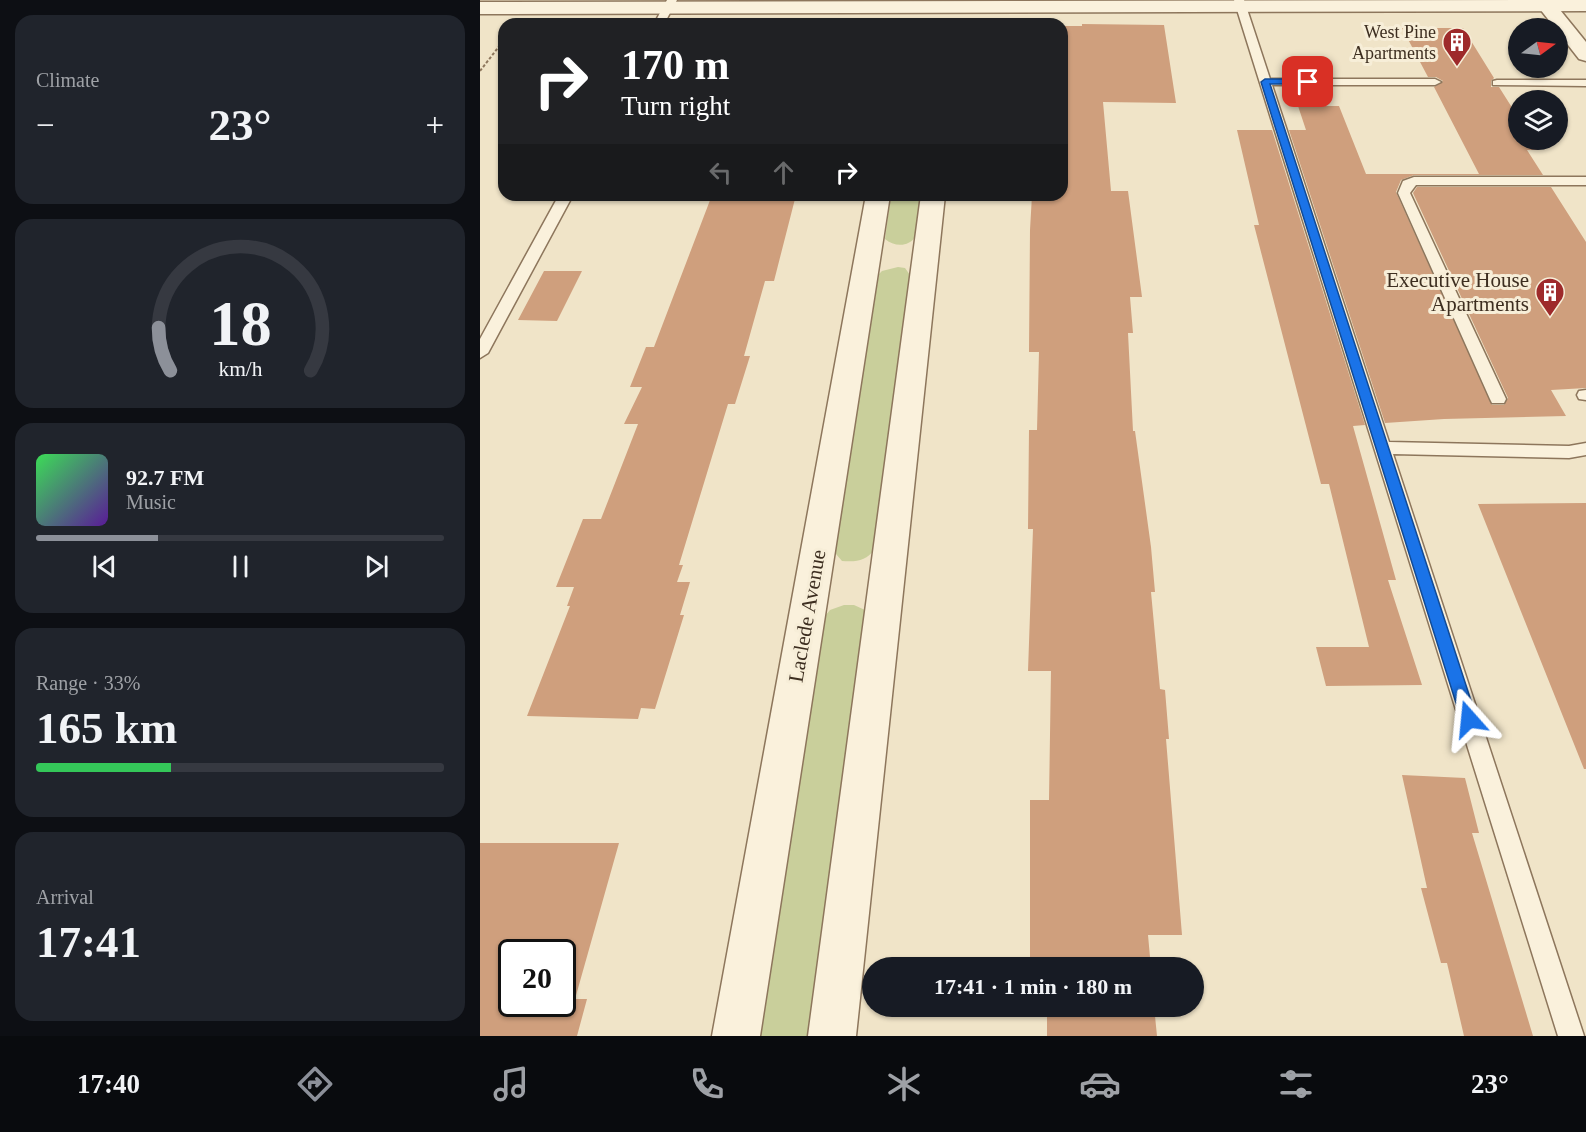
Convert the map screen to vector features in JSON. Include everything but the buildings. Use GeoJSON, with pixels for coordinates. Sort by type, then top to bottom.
{"type":"FeatureCollection","features":[{"type":"Feature","properties":{"kind":"street"},"geometry":{"type":"LineString","coordinates":[[480,8],[670,3],[1545,3],[1586,5]]}},
{"type":"Feature","properties":{"kind":"street"},"geometry":{"type":"LineString","coordinates":[[1545,3],[1586,55]]}},
{"type":"Feature","properties":{"kind":"street","name":"Laclede Avenue"},"geometry":{"type":"LineString","coordinates":[[736,1036],[877,201]]}},
{"type":"Feature","properties":{"kind":"street"},"geometry":{"type":"LineString","coordinates":[[832,1036],[932,201]]}},
{"type":"Feature","properties":{"kind":"lane"},"geometry":{"type":"LineString","coordinates":[[662,18],[670,3]]}},
{"type":"Feature","properties":{"kind":"lane"},"geometry":{"type":"LineString","coordinates":[[1240,3],[1571,1036]]}},
{"type":"Feature","properties":{"kind":"lane"},"geometry":{"type":"LineString","coordinates":[[1265,82],[1435,82]]}},
{"type":"Feature","properties":{"kind":"lane"},"geometry":{"type":"LineString","coordinates":[[1497,82],[1586,83]]}},
{"type":"Feature","properties":{"kind":"lane"},"geometry":{"type":"LineString","coordinates":[[1498,399],[1404,193],[1408,184],[1414,181],[1586,181]]}},
{"type":"Feature","properties":{"kind":"lane"},"geometry":{"type":"LineString","coordinates":[[480,353],[563,201]]}},
{"type":"Feature","properties":{"kind":"lane"},"geometry":{"type":"LineString","coordinates":[[1382,448],[1569,452],[1586,449]]}},
{"type":"Feature","properties":{"kind":"path"},"geometry":{"type":"LineString","coordinates":[[480,71],[498,48]]}},
{"type":"Feature","properties":{"kind":"green space"},"geometry":{"type":"Polygon","coordinates":[[[890,201],[920,201],[915,237],[909,243],[901,245],[885,239],[890,201]]]}},
{"type":"Feature","properties":{"kind":"green space"},"geometry":{"type":"Polygon","coordinates":[[[898,267],[905,268],[910,275],[875,549],[861,560],[842,561],[836,554],[835,544],[879,274],[898,267]]]}},
{"type":"Feature","properties":{"kind":"green space"},"geometry":{"type":"Polygon","coordinates":[[[844,605],[854,605],[865,610],[866,618],[814,1036],[756,1036],[824,617],[830,610],[844,605]]]}},
{"type":"Feature","properties":{"kind":"place","name":"West Pine Apartments"},"geometry":{"type":"Point","coordinates":[1457,68]}},
{"type":"Feature","properties":{"kind":"place","name":"Executive House Apartments"},"geometry":{"type":"Point","coordinates":[1550,318]}},
{"type":"Feature","properties":{"kind":"route"},"geometry":{"type":"LineString","coordinates":[[1308,82],[1265,82],[1469,719]]}}]}
